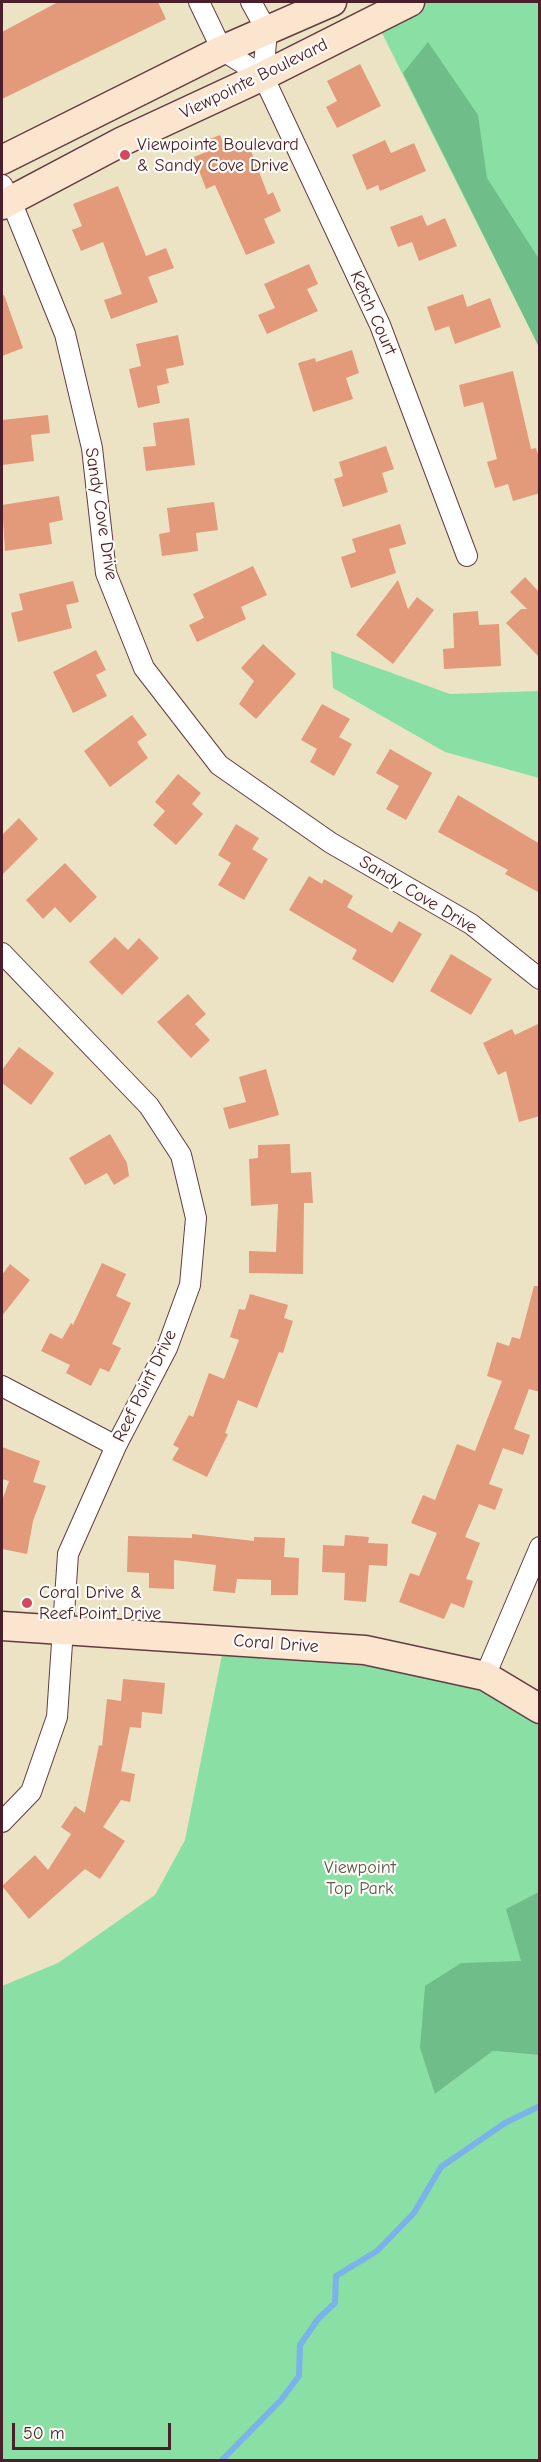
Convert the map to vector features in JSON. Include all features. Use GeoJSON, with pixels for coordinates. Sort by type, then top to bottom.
{"type":"FeatureCollection","features":[{"type":"Feature","properties":{"kind":"street"},"geometry":{"type":"LineString","coordinates":[[199,2],[222,50],[262,76],[267,31],[251,2]]}},
{"type":"Feature","properties":{"kind":"street","name":"Viewpointe Boulevard"},"geometry":{"type":"LineString","coordinates":[[2,160],[222,50],[332,2]]}},
{"type":"Feature","properties":{"kind":"street","name":"Viewpointe Boulevard"},"geometry":{"type":"LineString","coordinates":[[5,197],[262,76],[410,2]]}},
{"type":"Feature","properties":{"kind":"street","name":"Ketch Court"},"geometry":{"type":"LineString","coordinates":[[262,76],[380,325],[467,556]]}},
{"type":"Feature","properties":{"kind":"street","name":"Sandy Cove Drive"},"geometry":{"type":"LineString","coordinates":[[5,197],[65,334],[92,448],[106,573],[144,668],[219,765],[331,843],[471,924],[540,979]]}},
{"type":"Feature","properties":{"kind":"street","name":"Reef Point Drive"},"geometry":{"type":"LineString","coordinates":[[2,953],[149,1106],[181,1155],[196,1218],[190,1285],[167,1348],[116,1446],[68,1554],[57,1717],[31,1792],[2,1822]]}},
{"type":"Feature","properties":{"kind":"street"},"geometry":{"type":"LineString","coordinates":[[2,1386],[116,1446]]}},
{"type":"Feature","properties":{"kind":"street"},"geometry":{"type":"LineString","coordinates":[[485,1676],[540,1547]]}},
{"type":"Feature","properties":{"kind":"street","name":"Coral Drive"},"geometry":{"type":"LineString","coordinates":[[2,1626],[365,1650],[485,1676],[540,1709]]}},
{"type":"Feature","properties":{"kind":"green space"},"geometry":{"type":"Polygon","coordinates":[[[410,2],[539,2],[539,347],[375,19],[410,2]]]}},
{"type":"Feature","properties":{"kind":"green space"},"geometry":{"type":"Polygon","coordinates":[[[428,42],[478,115],[487,178],[539,259],[539,347],[403,73],[428,42]]]}},
{"type":"Feature","properties":{"kind":"green space"},"geometry":{"type":"Polygon","coordinates":[[[331,651],[450,694],[539,691],[539,778],[445,752],[333,688],[331,651]]]}},
{"type":"Feature","properties":{"kind":"green space","name":"Viewpoint Top Park"},"geometry":{"type":"Polygon","coordinates":[[[225,1640],[365,1650],[539,1709],[539,1928],[490,2017],[435,2094],[493,2051],[539,2055],[539,2460],[2,2460],[2,1986],[58,1963],[155,1895],[185,1840],[225,1640]]]}},
{"type":"Feature","properties":{"kind":"green space"},"geometry":{"type":"Polygon","coordinates":[[[539,1892],[539,2055],[493,2051],[435,2094],[420,2048],[425,1986],[461,1963],[521,1961],[506,1909],[539,1892]]]}},
{"type":"Feature","properties":{"kind":"building"},"geometry":{"type":"Polygon","coordinates":[[[58,2],[158,2],[166,19],[2,99],[2,32],[58,2]]]}},
{"type":"Feature","properties":{"kind":"building"},"geometry":{"type":"Polygon","coordinates":[[[360,64],[381,106],[337,128],[326,107],[337,101],[327,81],[360,64]]]}},
{"type":"Feature","properties":{"kind":"building"},"geometry":{"type":"Polygon","coordinates":[[[220,135],[227,152],[248,143],[268,195],[273,192],[281,211],[264,219],[275,243],[246,255],[215,185],[206,189],[194,157],[206,152],[202,142],[220,135]]]}},
{"type":"Feature","properties":{"kind":"building"},"geometry":{"type":"Polygon","coordinates":[[[385,140],[391,153],[414,143],[426,171],[380,191],[378,185],[367,190],[352,155],[385,140]]]}},
{"type":"Feature","properties":{"kind":"building"},"geometry":{"type":"Polygon","coordinates":[[[118,186],[146,256],[166,248],[174,268],[148,277],[158,302],[111,319],[104,300],[122,294],[103,242],[81,251],[72,230],[82,226],[73,204],[118,186]]]}},
{"type":"Feature","properties":{"kind":"building"},"geometry":{"type":"Polygon","coordinates":[[[422,215],[427,226],[445,218],[457,246],[419,261],[412,242],[398,247],[390,227],[422,215]]]}},
{"type":"Feature","properties":{"kind":"building"},"geometry":{"type":"Polygon","coordinates":[[[309,264],[318,284],[307,289],[318,311],[267,334],[258,315],[275,308],[264,284],[309,264]]]}},
{"type":"Feature","properties":{"kind":"building"},"geometry":{"type":"Polygon","coordinates":[[[463,294],[467,307],[490,298],[501,327],[455,344],[449,326],[435,331],[427,307],[463,294]]]}},
{"type":"Feature","properties":{"kind":"building"},"geometry":{"type":"Polygon","coordinates":[[[2,295],[4,295],[23,348],[2,356],[2,295]]]}},
{"type":"Feature","properties":{"kind":"building"},"geometry":{"type":"Polygon","coordinates":[[[178,335],[184,365],[166,369],[169,383],[157,386],[160,403],[138,408],[129,369],[141,366],[136,344],[178,335]]]}},
{"type":"Feature","properties":{"kind":"building"},"geometry":{"type":"Polygon","coordinates":[[[352,350],[359,373],[346,378],[353,399],[313,412],[298,363],[315,358],[316,362],[352,350]]]}},
{"type":"Feature","properties":{"kind":"building"},"geometry":{"type":"Polygon","coordinates":[[[513,371],[531,449],[536,448],[540,461],[540,493],[513,501],[508,484],[495,488],[487,462],[497,459],[483,402],[464,407],[459,385],[513,371]]]}},
{"type":"Feature","properties":{"kind":"building"},"geometry":{"type":"Polygon","coordinates":[[[48,415],[50,433],[31,435],[34,461],[2,465],[2,420],[48,415]]]}},
{"type":"Feature","properties":{"kind":"building"},"geometry":{"type":"Polygon","coordinates":[[[189,418],[195,465],[146,471],[143,447],[156,446],[153,423],[189,418]]]}},
{"type":"Feature","properties":{"kind":"building"},"geometry":{"type":"Polygon","coordinates":[[[386,446],[394,469],[382,473],[388,492],[343,507],[334,479],[343,476],[339,462],[386,446]]]}},
{"type":"Feature","properties":{"kind":"building"},"geometry":{"type":"Polygon","coordinates":[[[59,496],[63,520],[49,523],[52,544],[5,551],[2,505],[59,496]]]}},
{"type":"Feature","properties":{"kind":"building"},"geometry":{"type":"Polygon","coordinates":[[[214,502],[218,530],[196,533],[198,551],[162,556],[159,534],[170,532],[167,508],[214,502]]]}},
{"type":"Feature","properties":{"kind":"building"},"geometry":{"type":"Polygon","coordinates":[[[400,524],[406,544],[389,549],[396,573],[351,588],[341,557],[356,552],[352,539],[400,524]]]}},
{"type":"Feature","properties":{"kind":"building"},"geometry":{"type":"Polygon","coordinates":[[[253,566],[267,595],[241,607],[246,619],[197,642],[189,625],[204,618],[193,594],[253,566]]]}},
{"type":"Feature","properties":{"kind":"building"},"geometry":{"type":"Polygon","coordinates":[[[525,577],[540,593],[540,658],[506,623],[521,609],[527,609],[510,592],[525,577]]]}},
{"type":"Feature","properties":{"kind":"building"},"geometry":{"type":"Polygon","coordinates":[[[398,580],[408,609],[417,597],[434,610],[393,664],[356,635],[398,580]]]}},
{"type":"Feature","properties":{"kind":"building"},"geometry":{"type":"Polygon","coordinates":[[[73,581],[79,602],[66,605],[72,628],[18,642],[11,613],[23,610],[19,594],[73,581]]]}},
{"type":"Feature","properties":{"kind":"building"},"geometry":{"type":"Polygon","coordinates":[[[478,611],[479,625],[499,624],[501,666],[444,669],[443,649],[454,648],[453,613],[478,611]]]}},
{"type":"Feature","properties":{"kind":"building"},"geometry":{"type":"Polygon","coordinates":[[[263,644],[296,674],[256,719],[239,704],[254,681],[241,668],[263,644]]]}},
{"type":"Feature","properties":{"kind":"building"},"geometry":{"type":"Polygon","coordinates":[[[96,650],[106,670],[96,675],[107,696],[73,713],[53,672],[96,650]]]}},
{"type":"Feature","properties":{"kind":"building"},"geometry":{"type":"Polygon","coordinates":[[[322,704],[350,719],[339,737],[352,744],[334,776],[310,762],[317,749],[301,740],[322,704]]]}},
{"type":"Feature","properties":{"kind":"building"},"geometry":{"type":"Polygon","coordinates":[[[132,715],[147,735],[137,742],[148,758],[110,787],[84,751],[132,715]]]}},
{"type":"Feature","properties":{"kind":"building"},"geometry":{"type":"Polygon","coordinates":[[[390,749],[432,773],[406,820],[386,809],[399,786],[376,773],[390,749]]]}},
{"type":"Feature","properties":{"kind":"building"},"geometry":{"type":"Polygon","coordinates":[[[178,774],[201,793],[192,804],[203,814],[176,845],[153,825],[165,811],[155,802],[178,774]]]}},
{"type":"Feature","properties":{"kind":"building"},"geometry":{"type":"Polygon","coordinates":[[[458,795],[540,844],[540,893],[505,874],[508,870],[438,832],[458,795]]]}},
{"type":"Feature","properties":{"kind":"building"},"geometry":{"type":"Polygon","coordinates":[[[19,818],[38,839],[2,875],[2,835],[19,818]]]}},
{"type":"Feature","properties":{"kind":"building"},"geometry":{"type":"Polygon","coordinates":[[[236,824],[259,838],[252,849],[268,859],[244,900],[218,885],[231,863],[218,855],[236,824]]]}},
{"type":"Feature","properties":{"kind":"building"},"geometry":{"type":"Polygon","coordinates":[[[65,863],[97,897],[70,923],[55,907],[43,919],[26,900],[65,863]]]}},
{"type":"Feature","properties":{"kind":"building"},"geometry":{"type":"Polygon","coordinates":[[[309,876],[322,884],[324,879],[353,896],[347,907],[392,933],[399,921],[422,934],[393,983],[352,959],[357,950],[289,910],[309,876]]]}},
{"type":"Feature","properties":{"kind":"building"},"geometry":{"type":"Polygon","coordinates":[[[115,937],[128,950],[139,938],[159,958],[122,995],[89,962],[115,937]]]}},
{"type":"Feature","properties":{"kind":"building"},"geometry":{"type":"Polygon","coordinates":[[[451,954],[492,979],[471,1015],[430,991],[451,954]]]}},
{"type":"Feature","properties":{"kind":"building"},"geometry":{"type":"Polygon","coordinates":[[[188,994],[206,1014],[195,1024],[210,1040],[191,1058],[157,1022],[188,994]]]}},
{"type":"Feature","properties":{"kind":"building"},"geometry":{"type":"Polygon","coordinates":[[[540,1023],[540,1116],[519,1122],[506,1071],[498,1075],[483,1043],[512,1029],[515,1035],[540,1023]]]}},
{"type":"Feature","properties":{"kind":"building"},"geometry":{"type":"Polygon","coordinates":[[[19,1047],[54,1073],[31,1105],[2,1083],[2,1070],[19,1047]]]}},
{"type":"Feature","properties":{"kind":"building"},"geometry":{"type":"Polygon","coordinates":[[[266,1069],[279,1115],[229,1129],[223,1108],[246,1102],[239,1077],[266,1069]]]}},
{"type":"Feature","properties":{"kind":"building"},"geometry":{"type":"Polygon","coordinates":[[[110,1134],[127,1163],[129,1176],[114,1185],[107,1173],[85,1185],[69,1158],[110,1134]]]}},
{"type":"Feature","properties":{"kind":"building"},"geometry":{"type":"Polygon","coordinates":[[[290,1144],[291,1173],[311,1172],[313,1203],[304,1203],[303,1274],[249,1273],[249,1251],[276,1252],[278,1204],[251,1206],[249,1159],[258,1158],[258,1145],[290,1144]]]}},
{"type":"Feature","properties":{"kind":"building"},"geometry":{"type":"Polygon","coordinates":[[[102,1263],[126,1274],[116,1296],[131,1303],[112,1344],[121,1348],[109,1372],[100,1368],[91,1386],[66,1373],[70,1365],[41,1351],[50,1333],[62,1339],[71,1323],[73,1325],[102,1263]]]}},
{"type":"Feature","properties":{"kind":"building"},"geometry":{"type":"Polygon","coordinates":[[[10,1264],[30,1280],[2,1316],[2,1275],[10,1264]]]}},
{"type":"Feature","properties":{"kind":"building"},"geometry":{"type":"Polygon","coordinates":[[[534,1286],[540,1286],[540,1392],[529,1389],[514,1429],[530,1435],[523,1455],[503,1448],[489,1484],[503,1489],[495,1510],[479,1504],[465,1537],[480,1543],[466,1579],[473,1581],[464,1608],[451,1603],[444,1619],[399,1602],[410,1573],[419,1576],[437,1533],[411,1523],[423,1495],[435,1500],[457,1444],[475,1451],[502,1381],[487,1376],[497,1342],[509,1346],[512,1337],[520,1339],[534,1286]]]}},
{"type":"Feature","properties":{"kind":"building"},"geometry":{"type":"Polygon","coordinates":[[[250,1294],[288,1305],[284,1318],[293,1321],[283,1353],[279,1352],[257,1408],[238,1400],[225,1433],[228,1434],[207,1477],[172,1460],[179,1448],[173,1445],[189,1415],[193,1417],[209,1373],[224,1379],[239,1340],[230,1337],[239,1309],[245,1310],[250,1294]]]}},
{"type":"Feature","properties":{"kind":"building"},"geometry":{"type":"Polygon","coordinates":[[[2,1447],[40,1461],[33,1482],[46,1486],[33,1521],[27,1554],[2,1549],[2,1501],[9,1481],[2,1479],[2,1447]]]}},
{"type":"Feature","properties":{"kind":"building"},"geometry":{"type":"Polygon","coordinates":[[[192,1534],[254,1541],[254,1537],[285,1538],[284,1557],[299,1558],[298,1595],[271,1595],[271,1580],[237,1579],[235,1593],[213,1591],[216,1565],[174,1560],[174,1589],[149,1588],[149,1573],[127,1572],[128,1536],[192,1538],[192,1534]]]}},
{"type":"Feature","properties":{"kind":"building"},"geometry":{"type":"Polygon","coordinates":[[[345,1535],[369,1537],[368,1543],[388,1544],[387,1566],[369,1565],[366,1602],[344,1600],[345,1573],[322,1572],[323,1545],[344,1546],[345,1535]]]}},
{"type":"Feature","properties":{"kind":"building"},"geometry":{"type":"Polygon","coordinates":[[[123,1679],[165,1683],[162,1714],[142,1712],[141,1728],[130,1727],[121,1771],[135,1774],[130,1802],[121,1800],[103,1827],[125,1841],[100,1879],[85,1869],[29,1919],[2,1886],[35,1855],[48,1870],[71,1834],[61,1827],[75,1806],[85,1813],[99,1745],[102,1746],[107,1699],[121,1701],[123,1679]]]}},
{"type":"Feature","properties":{"kind":"waterway"},"geometry":{"type":"LineString","coordinates":[[222,2460],[281,2400],[299,2376],[300,2345],[318,2319],[335,2303],[336,2276],[377,2251],[414,2213],[441,2167],[505,2123],[540,2106]]}},
{"type":"Feature","properties":{"kind":"place","name":"Viewpointe Boulevard & Sandy Cove Drive"},"geometry":{"type":"Point","coordinates":[125,155]}},
{"type":"Feature","properties":{"kind":"place","name":"Coral Drive & Reef Point Drive"},"geometry":{"type":"Point","coordinates":[27,1603]}}]}
